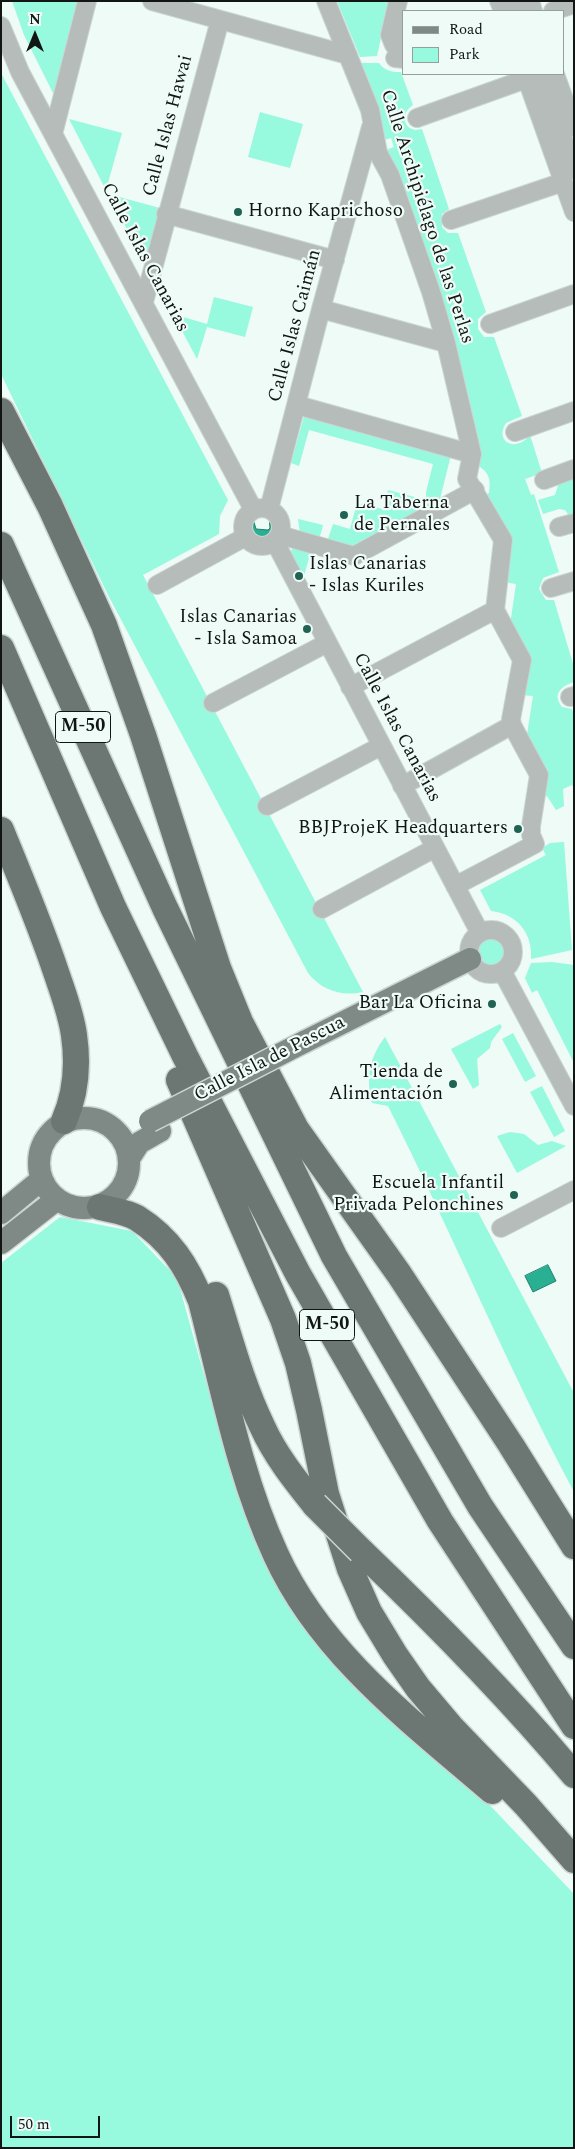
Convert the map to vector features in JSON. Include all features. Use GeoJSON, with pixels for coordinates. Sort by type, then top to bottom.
{"type":"FeatureCollection","features":[{"type":"Feature","properties":{"kind":"highway"},"geometry":{"type":"LineString","coordinates":[[1,411],[50,506],[104,625],[143,735],[218,968],[240,1022],[296,1128],[399,1274],[511,1445],[574,1546]]}},
{"type":"Feature","properties":{"kind":"highway","name":"M-50"},"geometry":{"type":"LineString","coordinates":[[1,545],[165,908],[334,1256],[480,1506],[574,1646]]}},
{"type":"Feature","properties":{"kind":"highway","name":"M-50"},"geometry":{"type":"LineString","coordinates":[[1,648],[113,907],[185,1056],[298,1274],[440,1521],[574,1726]]}},
{"type":"Feature","properties":{"kind":"highway"},"geometry":{"type":"LineString","coordinates":[[1,830],[49,950],[74,1034],[75,1078],[71,1106],[64,1121]]}},
{"type":"Feature","properties":{"kind":"highway"},"geometry":{"type":"LineString","coordinates":[[113,907],[119,947],[283,1319],[298,1363],[326,1494],[350,1569],[369,1612],[395,1655],[429,1701],[451,1727],[526,1805],[574,1860]]}},
{"type":"Feature","properties":{"kind":"highway"},"geometry":{"type":"LineString","coordinates":[[100,1207],[158,1226],[188,1250],[205,1272],[216,1295],[261,1425],[281,1461],[314,1505],[437,1624],[538,1732],[574,1775]]}},
{"type":"Feature","properties":{"kind":"highway"},"geometry":{"type":"LineString","coordinates":[[136,1218],[180,1256],[191,1276],[201,1301],[244,1470],[254,1502],[276,1556],[316,1621],[341,1653],[408,1720],[519,1814],[574,1868]]}},
{"type":"Feature","properties":{"kind":"main road","name":"Calle Isla de Pascua"},"geometry":{"type":"LineString","coordinates":[[155,1126],[472,962]]}},
{"type":"Feature","properties":{"kind":"main road"},"geometry":{"type":"LineString","coordinates":[[89,1118],[110,1125],[114,1130],[125,1141],[130,1158],[128,1179],[120,1192],[100,1207],[74,1208],[56,1200],[41,1180],[39,1156],[49,1133],[64,1121],[89,1118]]}},
{"type":"Feature","properties":{"kind":"main road"},"geometry":{"type":"LineString","coordinates":[[114,1130],[155,1126]]}},
{"type":"Feature","properties":{"kind":"main road"},"geometry":{"type":"LineString","coordinates":[[130,1158],[139,1143],[155,1126]]}},
{"type":"Feature","properties":{"kind":"main road"},"geometry":{"type":"LineString","coordinates":[[1,1213],[41,1180]]}},
{"type":"Feature","properties":{"kind":"main road"},"geometry":{"type":"LineString","coordinates":[[1,1243],[56,1200]]}},
{"type":"Feature","properties":{"kind":"street"},"geometry":{"type":"LineString","coordinates":[[53,134],[87,1]]}},
{"type":"Feature","properties":{"kind":"street"},"geometry":{"type":"LineString","coordinates":[[152,1],[348,55]]}},
{"type":"Feature","properties":{"kind":"street","name":"Calle Archipiélago de las Perlas"},"geometry":{"type":"LineString","coordinates":[[326,1],[370,110],[378,153],[390,175],[415,244],[446,343],[472,454],[467,479],[503,540],[495,610]]}},
{"type":"Feature","properties":{"kind":"street"},"geometry":{"type":"LineString","coordinates":[[398,1],[390,35],[394,45],[402,35]]}},
{"type":"Feature","properties":{"kind":"street"},"geometry":{"type":"LineString","coordinates":[[556,10],[574,4]]}},
{"type":"Feature","properties":{"kind":"street","name":"Calle Islas Hawai"},"geometry":{"type":"LineString","coordinates":[[144,302],[166,214],[220,20]]}},
{"type":"Feature","properties":{"kind":"street","name":"Calle Islas Canarias"},"geometry":{"type":"LineString","coordinates":[[1,26],[20,72],[53,134],[144,302],[261,508]]}},
{"type":"Feature","properties":{"kind":"street"},"geometry":{"type":"LineString","coordinates":[[530,75],[569,121]]}},
{"type":"Feature","properties":{"kind":"street"},"geometry":{"type":"LineString","coordinates":[[417,118],[530,75]]}},
{"type":"Feature","properties":{"kind":"street"},"geometry":{"type":"LineString","coordinates":[[530,75],[547,136],[568,176]]}},
{"type":"Feature","properties":{"kind":"street"},"geometry":{"type":"LineString","coordinates":[[555,75],[569,121],[568,176],[574,212]]}},
{"type":"Feature","properties":{"kind":"street"},"geometry":{"type":"LineString","coordinates":[[547,136],[569,121]]}},
{"type":"Feature","properties":{"kind":"street","name":"Calle Islas Caimán"},"geometry":{"type":"LineString","coordinates":[[261,508],[297,405],[321,309],[372,125]]}},
{"type":"Feature","properties":{"kind":"street"},"geometry":{"type":"LineString","coordinates":[[452,220],[568,176]]}},
{"type":"Feature","properties":{"kind":"street"},"geometry":{"type":"LineString","coordinates":[[166,214],[335,260]]}},
{"type":"Feature","properties":{"kind":"street"},"geometry":{"type":"LineString","coordinates":[[490,324],[574,294]]}},
{"type":"Feature","properties":{"kind":"street"},"geometry":{"type":"LineString","coordinates":[[321,309],[446,343]]}},
{"type":"Feature","properties":{"kind":"street"},"geometry":{"type":"LineString","coordinates":[[297,405],[472,454]]}},
{"type":"Feature","properties":{"kind":"street"},"geometry":{"type":"LineString","coordinates":[[515,432],[574,411]]}},
{"type":"Feature","properties":{"kind":"street"},"geometry":{"type":"LineString","coordinates":[[544,480],[574,469]]}},
{"type":"Feature","properties":{"kind":"street"},"geometry":{"type":"LineString","coordinates":[[278,539],[281,520],[275,512],[261,508],[244,520],[242,527],[246,537],[255,545],[262,546],[278,539],[354,556],[475,490]]}},
{"type":"Feature","properties":{"kind":"street"},"geometry":{"type":"LineString","coordinates":[[157,585],[246,537]]}},
{"type":"Feature","properties":{"kind":"street","name":"Calle Islas Canarias"},"geometry":{"type":"LineString","coordinates":[[278,539],[327,643],[480,933]]}},
{"type":"Feature","properties":{"kind":"street"},"geometry":{"type":"LineString","coordinates":[[551,588],[574,581]]}},
{"type":"Feature","properties":{"kind":"street"},"geometry":{"type":"LineString","coordinates":[[350,686],[495,610],[522,660],[511,719],[512,725],[539,775],[531,826],[531,835],[536,844],[455,886]]}},
{"type":"Feature","properties":{"kind":"street"},"geometry":{"type":"LineString","coordinates":[[213,703],[327,643]]}},
{"type":"Feature","properties":{"kind":"street"},"geometry":{"type":"LineString","coordinates":[[402,786],[512,725]]}},
{"type":"Feature","properties":{"kind":"street"},"geometry":{"type":"LineString","coordinates":[[267,806],[381,746]]}},
{"type":"Feature","properties":{"kind":"street"},"geometry":{"type":"LineString","coordinates":[[322,909],[435,848]]}},
{"type":"Feature","properties":{"kind":"street"},"geometry":{"type":"LineString","coordinates":[[495,931],[502,934],[511,944],[512,958],[502,971],[488,974],[479,970],[472,962],[470,944],[480,933],[495,931]]}},
{"type":"Feature","properties":{"kind":"street"},"geometry":{"type":"LineString","coordinates":[[502,971],[574,1106]]}},
{"type":"Feature","properties":{"kind":"street"},"geometry":{"type":"LineString","coordinates":[[501,1228],[574,1190]]}},
{"type":"Feature","properties":{"kind":"green space"},"geometry":{"type":"Polygon","coordinates":[[[12,1],[82,1],[56,99],[24,35],[12,1]]]}},
{"type":"Feature","properties":{"kind":"green space"},"geometry":{"type":"Polygon","coordinates":[[[337,1],[389,1],[377,56],[360,57],[337,1]]]}},
{"type":"Feature","properties":{"kind":"green space"},"geometry":{"type":"Polygon","coordinates":[[[359,63],[379,63],[384,68],[394,72],[401,72],[413,105],[406,114],[406,123],[411,129],[422,129],[449,209],[442,214],[442,227],[448,233],[458,233],[486,312],[478,319],[478,329],[484,337],[494,337],[522,416],[506,423],[503,435],[508,443],[513,444],[519,443],[530,435],[542,473],[525,479],[531,495],[534,494],[559,572],[543,578],[539,589],[546,600],[554,600],[574,667],[574,682],[559,691],[558,698],[562,707],[572,709],[574,716],[574,789],[572,785],[563,789],[564,806],[556,810],[547,796],[540,800],[526,741],[533,696],[521,695],[510,625],[516,584],[503,582],[507,548],[482,497],[489,493],[490,484],[487,473],[477,465],[383,151],[394,147],[391,138],[381,141],[359,63]]]}},
{"type":"Feature","properties":{"kind":"green space"},"geometry":{"type":"Polygon","coordinates":[[[1,73],[228,500],[220,516],[219,534],[143,575],[363,992],[347,994],[332,991],[319,984],[308,973],[108,595],[1,374],[1,73]]]}},
{"type":"Feature","properties":{"kind":"green space"},"geometry":{"type":"Polygon","coordinates":[[[260,112],[303,124],[290,168],[248,157],[260,112]]]}},
{"type":"Feature","properties":{"kind":"green space"},"geometry":{"type":"Polygon","coordinates":[[[69,119],[122,133],[106,190],[69,119]]]}},
{"type":"Feature","properties":{"kind":"green space"},"geometry":{"type":"Polygon","coordinates":[[[108,194],[160,208],[145,262],[108,194]]]}},
{"type":"Feature","properties":{"kind":"green space"},"geometry":{"type":"Polygon","coordinates":[[[214,297],[253,307],[245,337],[207,327],[197,359],[173,314],[207,324],[214,297]]]}},
{"type":"Feature","properties":{"kind":"green space"},"geometry":{"type":"Polygon","coordinates":[[[304,416],[451,455],[440,499],[352,546],[328,539],[333,524],[350,529],[357,503],[383,509],[388,490],[426,500],[426,492],[433,464],[309,430],[299,466],[291,463],[304,416]]]}},
{"type":"Feature","properties":{"kind":"green space"},"geometry":{"type":"Polygon","coordinates":[[[574,478],[574,516],[570,517],[565,510],[559,509],[543,514],[538,500],[555,495],[559,483],[574,478]]]}},
{"type":"Feature","properties":{"kind":"green space"},"geometry":{"type":"Polygon","coordinates":[[[298,519],[323,525],[319,540],[300,533],[298,519]]]}},
{"type":"Feature","properties":{"kind":"green space"},"geometry":{"type":"Polygon","coordinates":[[[294,547],[315,552],[313,559],[309,558],[304,576],[299,576],[289,553],[294,547]]]}},
{"type":"Feature","properties":{"kind":"green space"},"geometry":{"type":"Polygon","coordinates":[[[564,842],[572,950],[531,959],[529,941],[522,926],[508,916],[491,911],[480,890],[546,855],[542,848],[550,843],[564,842]]]}},
{"type":"Feature","properties":{"kind":"green space"},"geometry":{"type":"Polygon","coordinates":[[[490,937],[501,941],[505,952],[501,963],[490,967],[479,963],[475,952],[479,941],[490,937]]]}},
{"type":"Feature","properties":{"kind":"green space"},"geometry":{"type":"Polygon","coordinates":[[[552,962],[574,965],[574,1063],[537,990],[532,993],[525,978],[531,963],[552,962]]]}},
{"type":"Feature","properties":{"kind":"green space"},"geometry":{"type":"Polygon","coordinates":[[[500,1024],[502,1027],[491,1042],[490,1048],[477,1059],[479,1085],[473,1089],[451,1049],[500,1024]]]}},
{"type":"Feature","properties":{"kind":"green space"},"geometry":{"type":"Polygon","coordinates":[[[513,1033],[536,1076],[525,1082],[502,1039],[513,1033]]]}},
{"type":"Feature","properties":{"kind":"green space"},"geometry":{"type":"Polygon","coordinates":[[[385,1037],[574,1393],[574,1492],[549,1444],[388,1106],[372,1103],[369,1085],[370,1068],[375,1053],[385,1037]]]}},
{"type":"Feature","properties":{"kind":"green space"},"geometry":{"type":"Polygon","coordinates":[[[542,1086],[565,1131],[554,1137],[530,1092],[542,1086]]]}},
{"type":"Feature","properties":{"kind":"green space"},"geometry":{"type":"Polygon","coordinates":[[[510,1132],[524,1134],[538,1145],[552,1141],[566,1146],[517,1173],[497,1136],[510,1132]]]}},
{"type":"Feature","properties":{"kind":"green space"},"geometry":{"type":"Polygon","coordinates":[[[60,1217],[132,1231],[177,1278],[224,1447],[286,1603],[482,1797],[574,1894],[574,2148],[1,2148],[1,1263],[60,1217]]]}},
{"type":"Feature","properties":{"kind":"shaded area"},"geometry":{"type":"Polygon","coordinates":[[[271,515],[276,521],[277,530],[265,541],[257,540],[250,530],[250,522],[254,522],[256,529],[268,530],[270,528],[269,516],[271,515]]]}},
{"type":"Feature","properties":{"kind":"shaded area"},"geometry":{"type":"Polygon","coordinates":[[[548,1265],[556,1281],[533,1292],[525,1276],[548,1265]]]}},
{"type":"Feature","properties":{"kind":"place","name":"Horno Kaprichoso"},"geometry":{"type":"Point","coordinates":[238,212]}},
{"type":"Feature","properties":{"kind":"place","name":"La Taberna de Pernales"},"geometry":{"type":"Point","coordinates":[344,515]}},
{"type":"Feature","properties":{"kind":"place","name":"Islas Canarias - Islas Kuriles"},"geometry":{"type":"Point","coordinates":[299,576]}},
{"type":"Feature","properties":{"kind":"place","name":"Islas Canarias - Isla Samoa"},"geometry":{"type":"Point","coordinates":[307,629]}},
{"type":"Feature","properties":{"kind":"place","name":"BBJProjeK Headquarters"},"geometry":{"type":"Point","coordinates":[518,829]}},
{"type":"Feature","properties":{"kind":"place","name":"Bar La Oficina"},"geometry":{"type":"Point","coordinates":[492,1004]}},
{"type":"Feature","properties":{"kind":"place","name":"Tienda de Alimentación"},"geometry":{"type":"Point","coordinates":[453,1084]}},
{"type":"Feature","properties":{"kind":"place","name":"Escuela Infantil Privada Pelonchines"},"geometry":{"type":"Point","coordinates":[514,1195]}}]}
